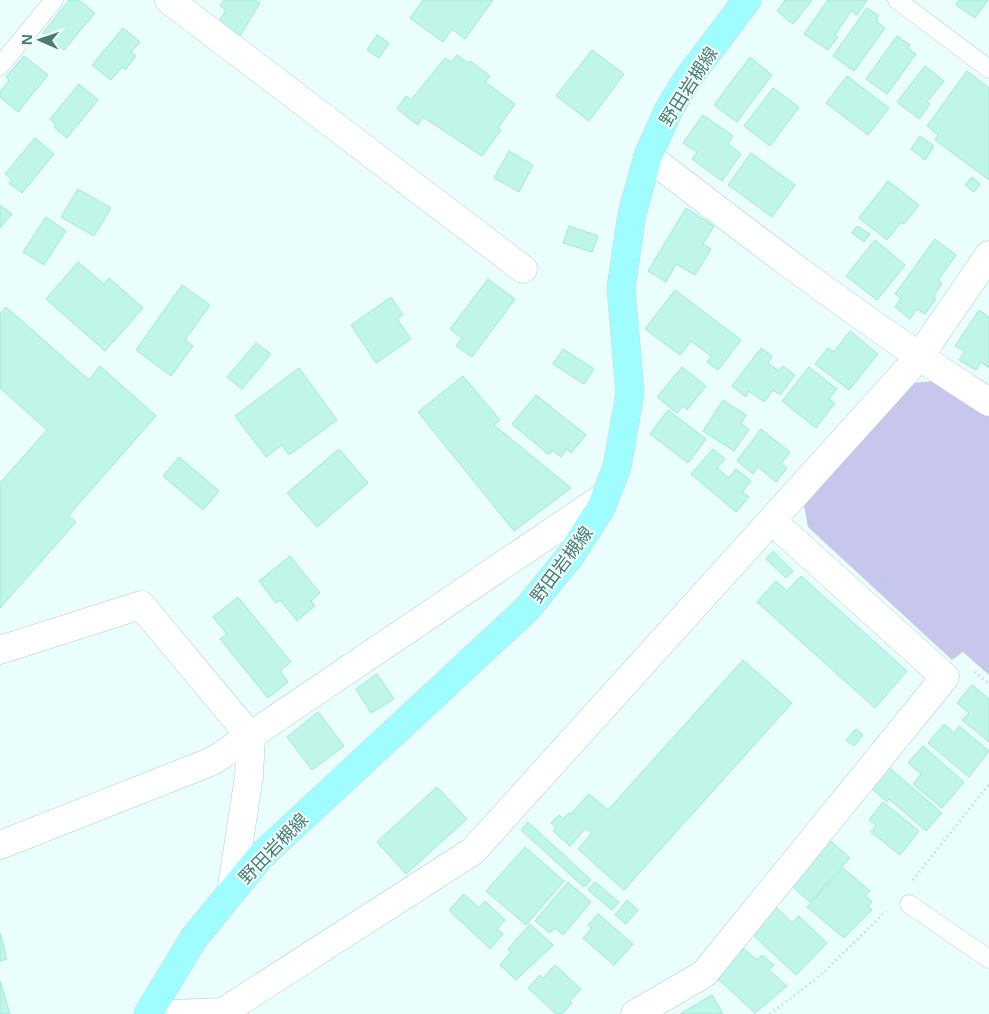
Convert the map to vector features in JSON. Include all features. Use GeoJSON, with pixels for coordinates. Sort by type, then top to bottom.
{"type":"FeatureCollection","features":[{"type":"Feature","properties":{"kind":"main road","name":"野田岩槻線"},"geometry":{"type":"LineString","coordinates":[[148,1014],[194,938],[261,856],[527,610],[571,555],[601,508],[617,467],[630,392],[621,288],[632,214],[648,156],[668,111],[686,81],[747,0]]}},
{"type":"Feature","properties":{"kind":"street"},"geometry":{"type":"LineString","coordinates":[[169,0],[523,269]]}},
{"type":"Feature","properties":{"kind":"street"},"geometry":{"type":"LineString","coordinates":[[648,156],[735,223],[919,357],[989,402]]}},
{"type":"Feature","properties":{"kind":"street"},"geometry":{"type":"LineString","coordinates":[[173,1014],[225,1013],[473,851],[919,357],[989,255]]}},
{"type":"Feature","properties":{"kind":"street"},"geometry":{"type":"LineString","coordinates":[[0,845],[213,761],[252,737],[606,496]]}},
{"type":"Feature","properties":{"kind":"street"},"geometry":{"type":"LineString","coordinates":[[635,1014],[704,974],[945,677],[772,521]]}},
{"type":"Feature","properties":{"kind":"street"},"geometry":{"type":"LineString","coordinates":[[0,650],[141,605],[252,737],[249,776],[231,893]]}},
{"type":"Feature","properties":{"kind":"lane"},"geometry":{"type":"LineString","coordinates":[[0,66],[54,0]]}},
{"type":"Feature","properties":{"kind":"lane"},"geometry":{"type":"LineString","coordinates":[[897,0],[989,69]]}},
{"type":"Feature","properties":{"kind":"lane"},"geometry":{"type":"LineString","coordinates":[[910,904],[989,959]]}},
{"type":"Feature","properties":{"kind":"shaded area"},"geometry":{"type":"Polygon","coordinates":[[[935,381],[989,416],[989,675],[963,652],[952,660],[808,527],[804,506],[913,383],[935,381]]]}},
{"type":"Feature","properties":{"kind":"building"},"geometry":{"type":"Polygon","coordinates":[[[69,0],[79,0],[95,13],[64,50],[43,33],[69,0]]]}},
{"type":"Feature","properties":{"kind":"building"},"geometry":{"type":"Polygon","coordinates":[[[224,0],[255,0],[260,3],[240,36],[218,23],[226,10],[220,6],[224,0]]]}},
{"type":"Feature","properties":{"kind":"building"},"geometry":{"type":"Polygon","coordinates":[[[423,0],[493,0],[465,39],[452,29],[443,42],[410,18],[423,0]]]}},
{"type":"Feature","properties":{"kind":"building"},"geometry":{"type":"Polygon","coordinates":[[[785,0],[812,0],[793,24],[777,11],[785,0]]]}},
{"type":"Feature","properties":{"kind":"building"},"geometry":{"type":"Polygon","coordinates":[[[828,0],[867,0],[857,15],[851,11],[835,35],[838,37],[828,50],[804,34],[828,0]]]}},
{"type":"Feature","properties":{"kind":"building"},"geometry":{"type":"Polygon","coordinates":[[[959,0],[988,0],[975,18],[956,5],[959,0]]]}},
{"type":"Feature","properties":{"kind":"building"},"geometry":{"type":"Polygon","coordinates":[[[867,8],[878,15],[877,22],[885,28],[854,71],[833,56],[867,8]]]}},
{"type":"Feature","properties":{"kind":"building"},"geometry":{"type":"Polygon","coordinates":[[[123,28],[140,42],[131,52],[136,56],[125,70],[122,67],[111,80],[92,65],[123,28]]]}},
{"type":"Feature","properties":{"kind":"building"},"geometry":{"type":"Polygon","coordinates":[[[377,35],[389,43],[379,58],[367,50],[377,35]]]}},
{"type":"Feature","properties":{"kind":"building"},"geometry":{"type":"Polygon","coordinates":[[[897,36],[910,45],[908,48],[916,54],[887,94],[866,79],[897,36]]]}},
{"type":"Feature","properties":{"kind":"building"},"geometry":{"type":"Polygon","coordinates":[[[592,50],[624,74],[589,121],[556,96],[592,50]]]}},
{"type":"Feature","properties":{"kind":"building"},"geometry":{"type":"Polygon","coordinates":[[[457,55],[468,63],[470,61],[490,76],[485,82],[515,104],[498,128],[501,130],[482,156],[423,117],[418,125],[397,109],[406,96],[411,100],[445,58],[451,62],[457,55]]]}},
{"type":"Feature","properties":{"kind":"building"},"geometry":{"type":"Polygon","coordinates":[[[24,56],[48,75],[18,112],[0,97],[0,92],[9,80],[6,77],[24,56]]]}},
{"type":"Feature","properties":{"kind":"building"},"geometry":{"type":"Polygon","coordinates":[[[750,57],[772,75],[737,122],[714,105],[750,57]]]}},
{"type":"Feature","properties":{"kind":"building"},"geometry":{"type":"Polygon","coordinates":[[[925,66],[944,81],[927,102],[930,104],[919,119],[897,102],[925,66]]]}},
{"type":"Feature","properties":{"kind":"building"},"geometry":{"type":"Polygon","coordinates":[[[967,71],[989,88],[989,180],[935,140],[938,135],[927,126],[967,71]]]}},
{"type":"Feature","properties":{"kind":"building"},"geometry":{"type":"Polygon","coordinates":[[[847,76],[889,108],[868,135],[826,103],[847,76]]]}},
{"type":"Feature","properties":{"kind":"building"},"geometry":{"type":"Polygon","coordinates":[[[79,84],[98,100],[67,138],[54,127],[56,124],[50,119],[79,84]]]}},
{"type":"Feature","properties":{"kind":"building"},"geometry":{"type":"Polygon","coordinates":[[[773,88],[799,107],[770,146],[744,126],[773,88]]]}},
{"type":"Feature","properties":{"kind":"building"},"geometry":{"type":"Polygon","coordinates":[[[703,115],[733,136],[728,144],[741,154],[722,181],[692,159],[697,152],[683,143],[703,115]]]}},
{"type":"Feature","properties":{"kind":"building"},"geometry":{"type":"Polygon","coordinates":[[[920,136],[934,146],[925,160],[911,149],[920,136]]]}},
{"type":"Feature","properties":{"kind":"building"},"geometry":{"type":"Polygon","coordinates":[[[35,138],[54,154],[22,193],[9,183],[12,180],[5,174],[35,138]]]}},
{"type":"Feature","properties":{"kind":"building"},"geometry":{"type":"Polygon","coordinates":[[[509,151],[533,165],[519,192],[494,178],[509,151]]]}},
{"type":"Feature","properties":{"kind":"building"},"geometry":{"type":"Polygon","coordinates":[[[751,153],[795,185],[772,217],[728,185],[751,153]]]}},
{"type":"Feature","properties":{"kind":"building"},"geometry":{"type":"Polygon","coordinates":[[[972,177],[980,184],[974,192],[965,185],[972,177]]]}},
{"type":"Feature","properties":{"kind":"building"},"geometry":{"type":"Polygon","coordinates":[[[888,181],[919,205],[904,224],[901,222],[887,240],[859,218],[888,181]]]}},
{"type":"Feature","properties":{"kind":"building"},"geometry":{"type":"Polygon","coordinates":[[[78,189],[111,208],[94,236],[61,217],[78,189]]]}},
{"type":"Feature","properties":{"kind":"building"},"geometry":{"type":"Polygon","coordinates":[[[0,205],[12,214],[0,228],[0,205]]]}},
{"type":"Feature","properties":{"kind":"building"},"geometry":{"type":"Polygon","coordinates":[[[686,208],[714,226],[703,244],[711,249],[695,275],[676,264],[666,282],[648,271],[686,208]]]}},
{"type":"Feature","properties":{"kind":"building"},"geometry":{"type":"Polygon","coordinates":[[[46,217],[66,231],[44,265],[23,252],[46,217]]]}},
{"type":"Feature","properties":{"kind":"building"},"geometry":{"type":"Polygon","coordinates":[[[569,226],[598,236],[592,252],[563,243],[569,226]]]}},
{"type":"Feature","properties":{"kind":"building"},"geometry":{"type":"Polygon","coordinates":[[[857,226],[870,234],[864,242],[852,233],[857,226]]]}},
{"type":"Feature","properties":{"kind":"building"},"geometry":{"type":"Polygon","coordinates":[[[935,239],[956,255],[938,280],[942,283],[933,297],[936,299],[925,314],[917,309],[910,319],[895,307],[901,298],[895,294],[935,239]]]}},
{"type":"Feature","properties":{"kind":"building"},"geometry":{"type":"Polygon","coordinates":[[[875,240],[905,265],[877,300],[846,276],[875,240]]]}},
{"type":"Feature","properties":{"kind":"building"},"geometry":{"type":"Polygon","coordinates":[[[78,262],[104,284],[109,278],[143,308],[105,351],[46,299],[78,262]]]}},
{"type":"Feature","properties":{"kind":"building"},"geometry":{"type":"Polygon","coordinates":[[[488,279],[515,299],[472,357],[456,346],[462,338],[450,329],[488,279]]]}},
{"type":"Feature","properties":{"kind":"building"},"geometry":{"type":"Polygon","coordinates":[[[182,285],[210,305],[185,340],[193,346],[171,376],[136,350],[182,285]]]}},
{"type":"Feature","properties":{"kind":"building"},"geometry":{"type":"Polygon","coordinates":[[[675,290],[741,340],[718,370],[707,362],[711,356],[691,341],[680,355],[645,329],[675,290]]]}},
{"type":"Feature","properties":{"kind":"building"},"geometry":{"type":"Polygon","coordinates":[[[391,297],[403,315],[397,319],[411,339],[376,363],[351,325],[391,297]]]}},
{"type":"Feature","properties":{"kind":"building"},"geometry":{"type":"Polygon","coordinates":[[[6,307],[89,380],[100,366],[156,416],[68,516],[76,522],[0,608],[0,483],[47,430],[0,388],[0,314],[6,307]]]}},
{"type":"Feature","properties":{"kind":"building"},"geometry":{"type":"Polygon","coordinates":[[[979,310],[989,317],[989,368],[981,362],[976,370],[959,360],[965,351],[955,346],[979,310]]]}},
{"type":"Feature","properties":{"kind":"building"},"geometry":{"type":"Polygon","coordinates":[[[850,331],[878,354],[849,390],[815,364],[828,348],[834,352],[850,331]]]}},
{"type":"Feature","properties":{"kind":"building"},"geometry":{"type":"Polygon","coordinates":[[[256,343],[271,354],[242,389],[227,377],[256,343]]]}},
{"type":"Feature","properties":{"kind":"building"},"geometry":{"type":"Polygon","coordinates":[[[761,348],[772,356],[768,363],[779,371],[783,366],[795,375],[780,395],[773,390],[764,402],[749,391],[746,397],[732,386],[761,348]]]}},
{"type":"Feature","properties":{"kind":"building"},"geometry":{"type":"Polygon","coordinates":[[[563,349],[594,369],[584,384],[553,364],[563,349]]]}},
{"type":"Feature","properties":{"kind":"building"},"geometry":{"type":"Polygon","coordinates":[[[682,367],[706,386],[687,410],[683,406],[677,413],[657,397],[682,367]]]}},
{"type":"Feature","properties":{"kind":"building"},"geometry":{"type":"Polygon","coordinates":[[[809,367],[837,389],[829,399],[835,403],[816,428],[782,401],[809,367]]]}},
{"type":"Feature","properties":{"kind":"building"},"geometry":{"type":"Polygon","coordinates":[[[299,368],[337,420],[289,455],[282,445],[266,457],[235,416],[299,368]]]}},
{"type":"Feature","properties":{"kind":"building"},"geometry":{"type":"Polygon","coordinates":[[[463,376],[500,420],[494,425],[571,488],[514,531],[418,412],[463,376]]]}},
{"type":"Feature","properties":{"kind":"building"},"geometry":{"type":"Polygon","coordinates":[[[536,395],[586,435],[571,453],[567,449],[561,457],[552,450],[549,455],[512,424],[536,395]]]}},
{"type":"Feature","properties":{"kind":"building"},"geometry":{"type":"Polygon","coordinates":[[[723,400],[746,415],[741,424],[749,429],[734,451],[703,431],[723,400]]]}},
{"type":"Feature","properties":{"kind":"building"},"geometry":{"type":"Polygon","coordinates":[[[668,410],[706,439],[688,463],[650,434],[668,410]]]}},
{"type":"Feature","properties":{"kind":"building"},"geometry":{"type":"Polygon","coordinates":[[[761,429],[790,452],[781,464],[787,468],[776,482],[758,467],[753,474],[737,461],[761,429]]]}},
{"type":"Feature","properties":{"kind":"building"},"geometry":{"type":"Polygon","coordinates":[[[339,449],[368,483],[317,527],[287,493],[339,449]]]}},
{"type":"Feature","properties":{"kind":"building"},"geometry":{"type":"Polygon","coordinates":[[[713,449],[725,459],[717,468],[729,478],[736,469],[751,481],[742,492],[749,497],[736,512],[691,474],[713,449]]]}},
{"type":"Feature","properties":{"kind":"building"},"geometry":{"type":"Polygon","coordinates":[[[179,457],[219,491],[203,510],[163,476],[179,457]]]}},
{"type":"Feature","properties":{"kind":"building"},"geometry":{"type":"Polygon","coordinates":[[[773,551],[793,571],[786,578],[766,559],[773,551]]]}},
{"type":"Feature","properties":{"kind":"building"},"geometry":{"type":"Polygon","coordinates":[[[290,556],[320,593],[311,601],[315,606],[297,621],[280,600],[276,603],[259,581],[290,556]]]}},
{"type":"Feature","properties":{"kind":"building"},"geometry":{"type":"Polygon","coordinates":[[[801,576],[907,671],[875,708],[757,602],[776,581],[787,591],[801,576]]]}},
{"type":"Feature","properties":{"kind":"building"},"geometry":{"type":"Polygon","coordinates":[[[238,597],[291,662],[280,671],[288,682],[268,698],[220,639],[227,634],[213,617],[238,597]]]}},
{"type":"Feature","properties":{"kind":"building"},"geometry":{"type":"Polygon","coordinates":[[[743,660],[792,703],[624,890],[578,849],[592,833],[586,828],[570,846],[553,831],[556,827],[551,823],[559,815],[563,819],[569,813],[571,814],[589,794],[608,810],[743,660]]]}},
{"type":"Feature","properties":{"kind":"building"},"geometry":{"type":"Polygon","coordinates":[[[377,674],[394,699],[371,713],[356,689],[377,674]]]}},
{"type":"Feature","properties":{"kind":"building"},"geometry":{"type":"Polygon","coordinates":[[[972,685],[989,699],[989,742],[962,720],[969,713],[957,703],[972,685]]]}},
{"type":"Feature","properties":{"kind":"building"},"geometry":{"type":"Polygon","coordinates":[[[318,712],[344,746],[312,770],[287,737],[318,712]]]}},
{"type":"Feature","properties":{"kind":"building"},"geometry":{"type":"Polygon","coordinates":[[[944,724],[954,733],[959,726],[989,751],[969,777],[928,743],[944,724]]]}},
{"type":"Feature","properties":{"kind":"building"},"geometry":{"type":"Polygon","coordinates":[[[856,729],[863,735],[854,746],[846,740],[856,729]]]}},
{"type":"Feature","properties":{"kind":"building"},"geometry":{"type":"Polygon","coordinates":[[[923,746],[964,782],[942,808],[913,784],[921,774],[908,763],[923,746]]]}},
{"type":"Feature","properties":{"kind":"building"},"geometry":{"type":"Polygon","coordinates":[[[887,766],[942,813],[926,831],[889,799],[887,802],[869,786],[887,766]]]}},
{"type":"Feature","properties":{"kind":"building"},"geometry":{"type":"Polygon","coordinates":[[[437,787],[467,819],[406,874],[377,842],[437,787]]]}},
{"type":"Feature","properties":{"kind":"building"},"geometry":{"type":"Polygon","coordinates":[[[883,802],[919,831],[900,855],[871,832],[876,825],[869,820],[883,802]]]}},
{"type":"Feature","properties":{"kind":"building"},"geometry":{"type":"Polygon","coordinates":[[[528,822],[591,880],[584,887],[521,830],[528,822]]]}},
{"type":"Feature","properties":{"kind":"building"},"geometry":{"type":"Polygon","coordinates":[[[826,837],[850,858],[810,902],[787,882],[826,837]]]}},
{"type":"Feature","properties":{"kind":"building"},"geometry":{"type":"Polygon","coordinates":[[[525,847],[564,881],[526,925],[486,891],[525,847]]]}},
{"type":"Feature","properties":{"kind":"building"},"geometry":{"type":"Polygon","coordinates":[[[843,868],[870,891],[865,896],[872,902],[868,907],[872,910],[844,938],[807,907],[843,868]]]}},
{"type":"Feature","properties":{"kind":"building"},"geometry":{"type":"Polygon","coordinates":[[[568,882],[591,902],[563,935],[555,928],[550,933],[535,921],[568,882]]]}},
{"type":"Feature","properties":{"kind":"building"},"geometry":{"type":"Polygon","coordinates":[[[595,882],[619,902],[612,910],[588,890],[595,882]]]}},
{"type":"Feature","properties":{"kind":"building"},"geometry":{"type":"Polygon","coordinates":[[[464,894],[479,908],[485,901],[505,920],[497,929],[503,934],[490,949],[449,910],[464,894]]]}},
{"type":"Feature","properties":{"kind":"building"},"geometry":{"type":"Polygon","coordinates":[[[627,900],[638,910],[626,924],[615,915],[627,900]]]}},
{"type":"Feature","properties":{"kind":"building"},"geometry":{"type":"Polygon","coordinates":[[[776,907],[792,923],[799,916],[827,943],[796,975],[751,933],[776,907]]]}},
{"type":"Feature","properties":{"kind":"building"},"geometry":{"type":"Polygon","coordinates":[[[598,914],[633,944],[614,965],[583,938],[592,928],[588,925],[598,914]]]}},
{"type":"Feature","properties":{"kind":"building"},"geometry":{"type":"Polygon","coordinates":[[[530,924],[553,945],[516,980],[500,965],[511,952],[508,949],[530,924]]]}},
{"type":"Feature","properties":{"kind":"building"},"geometry":{"type":"Polygon","coordinates":[[[0,933],[7,959],[0,961],[0,933]]]}},
{"type":"Feature","properties":{"kind":"building"},"geometry":{"type":"Polygon","coordinates":[[[743,948],[757,960],[762,955],[774,965],[769,970],[787,986],[755,1013],[717,978],[743,948]]]}},
{"type":"Feature","properties":{"kind":"building"},"geometry":{"type":"Polygon","coordinates":[[[555,965],[581,989],[562,1014],[556,1014],[528,988],[540,975],[543,978],[555,965]]]}},
{"type":"Feature","properties":{"kind":"building"},"geometry":{"type":"Polygon","coordinates":[[[0,981],[10,1014],[0,1014],[0,981]]]}},
{"type":"Feature","properties":{"kind":"building"},"geometry":{"type":"Polygon","coordinates":[[[712,995],[723,1014],[680,1014],[712,995]]]}}]}
